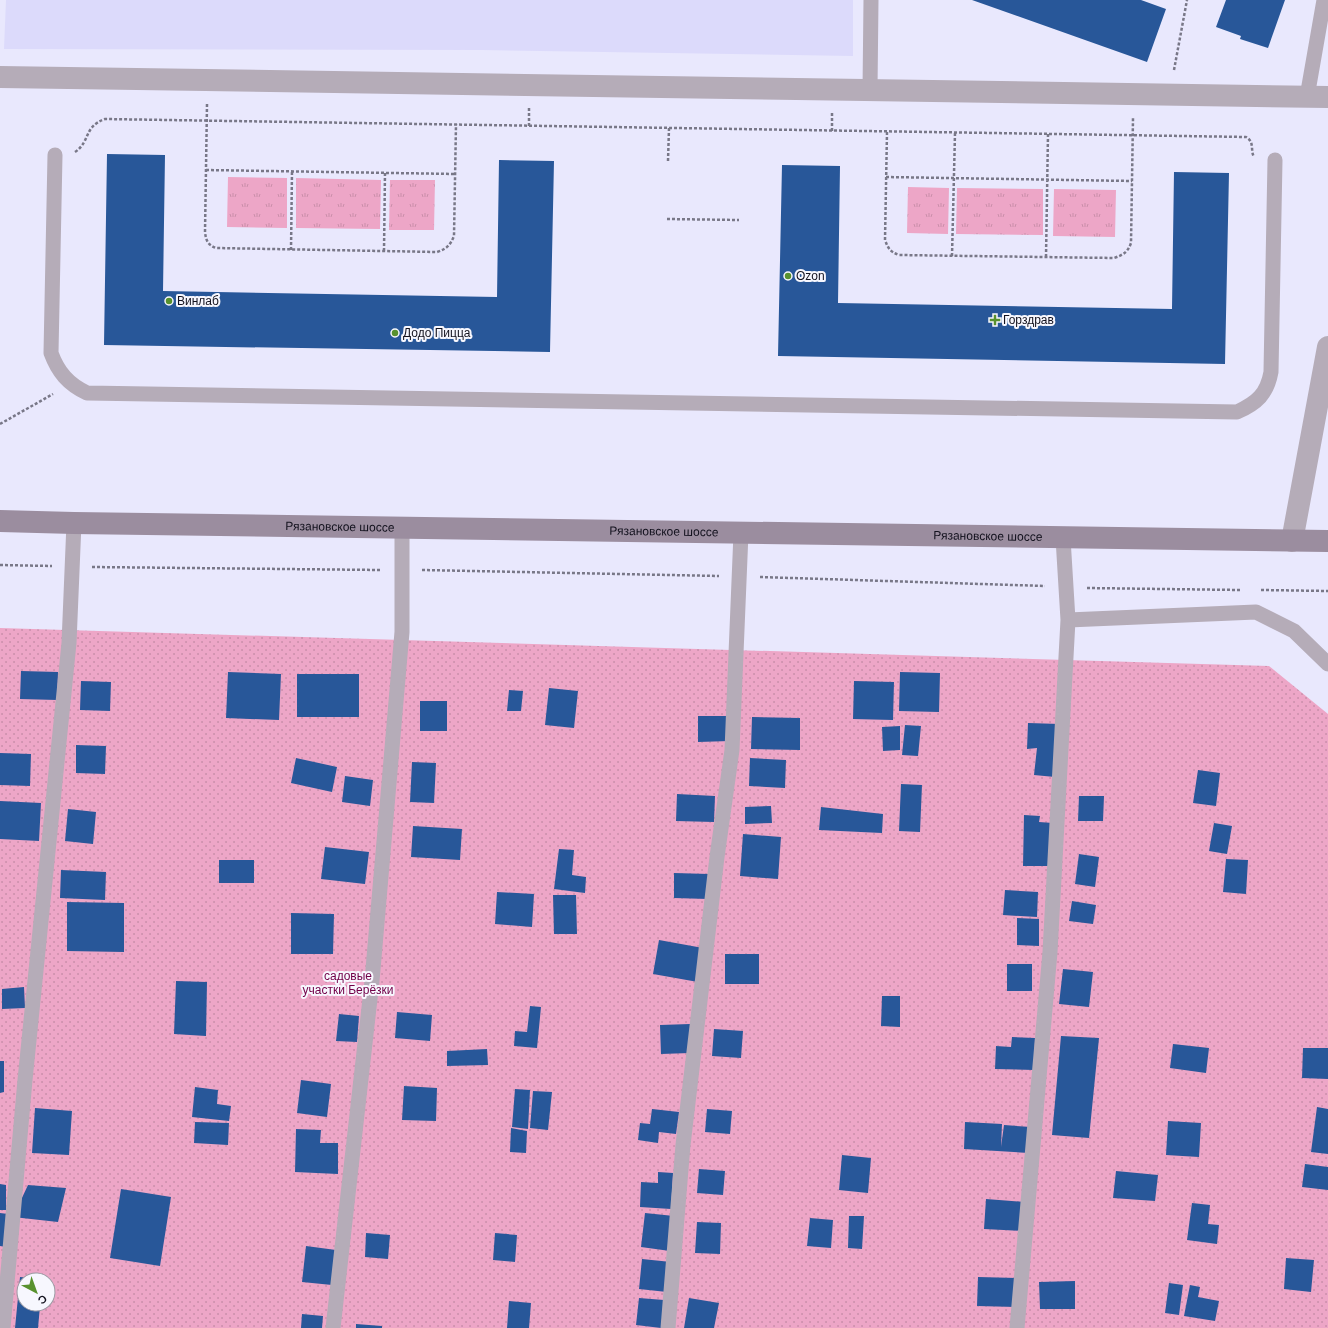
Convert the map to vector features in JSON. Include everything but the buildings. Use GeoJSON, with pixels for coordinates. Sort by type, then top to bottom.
{"type":"FeatureCollection","features":[{"type":"Feature","properties":{"kind":"main road","name":"Рязановское шоссе"},"geometry":{"type":"LineString","coordinates":[[0,521],[1328,541]]}},
{"type":"Feature","properties":{"kind":"street"},"geometry":{"type":"LineString","coordinates":[[0,77],[1318,97]]}},
{"type":"Feature","properties":{"kind":"street"},"geometry":{"type":"LineString","coordinates":[[1292,541],[1328,347]]}},
{"type":"Feature","properties":{"kind":"lane"},"geometry":{"type":"LineString","coordinates":[[870,0],[870,90]]}},
{"type":"Feature","properties":{"kind":"lane"},"geometry":{"type":"LineString","coordinates":[[1318,97],[1324,0]]}},
{"type":"Feature","properties":{"kind":"lane"},"geometry":{"type":"LineString","coordinates":[[55,155],[51,354],[62,375],[71,384],[87,393],[588,400],[672,403],[1237,412],[1250,407],[1265,392],[1271,372],[1276,160]]}},
{"type":"Feature","properties":{"kind":"lane"},"geometry":{"type":"LineString","coordinates":[[3,1328],[25,1080],[69,643],[74,523]]}},
{"type":"Feature","properties":{"kind":"lane"},"geometry":{"type":"LineString","coordinates":[[333,1328],[372,981],[402,632],[402,528]]}},
{"type":"Feature","properties":{"kind":"lane"},"geometry":{"type":"LineString","coordinates":[[668,1328],[683,1145],[717,857],[732,750],[741,533]]}},
{"type":"Feature","properties":{"kind":"lane"},"geometry":{"type":"LineString","coordinates":[[1017,1328],[1050,952],[1068,620],[1063,538]]}},
{"type":"Feature","properties":{"kind":"lane"},"geometry":{"type":"LineString","coordinates":[[1068,620],[1256,612],[1294,631],[1328,664]]}},
{"type":"Feature","properties":{"kind":"path"},"geometry":{"type":"LineString","coordinates":[[1169,95],[1187,0]]}},
{"type":"Feature","properties":{"kind":"path"},"geometry":{"type":"LineString","coordinates":[[207,100],[205,232],[206,240],[210,246],[216,248],[437,252],[446,249],[454,236],[456,124]]}},
{"type":"Feature","properties":{"kind":"path"},"geometry":{"type":"LineString","coordinates":[[887,132],[885,240],[888,248],[892,252],[899,255],[1114,258],[1124,255],[1129,249],[1131,243],[1134,115]]}},
{"type":"Feature","properties":{"kind":"path"},"geometry":{"type":"LineString","coordinates":[[55,155],[69,155],[76,152],[84,143],[93,125],[105,119],[1246,137],[1251,140]]}},
{"type":"Feature","properties":{"kind":"path"},"geometry":{"type":"LineString","coordinates":[[668,161],[669,128]]}},
{"type":"Feature","properties":{"kind":"path"},"geometry":{"type":"LineString","coordinates":[[952,256],[955,133]]}},
{"type":"Feature","properties":{"kind":"path"},"geometry":{"type":"LineString","coordinates":[[1046,257],[1048,134]]}},
{"type":"Feature","properties":{"kind":"path"},"geometry":{"type":"LineString","coordinates":[[206,170],[455,174]]}},
{"type":"Feature","properties":{"kind":"path"},"geometry":{"type":"LineString","coordinates":[[291,250],[292,171]]}},
{"type":"Feature","properties":{"kind":"path"},"geometry":{"type":"LineString","coordinates":[[384,251],[385,172]]}},
{"type":"Feature","properties":{"kind":"path"},"geometry":{"type":"LineString","coordinates":[[886,177],[1132,181]]}},
{"type":"Feature","properties":{"kind":"path"},"geometry":{"type":"LineString","coordinates":[[667,219],[739,220]]}},
{"type":"Feature","properties":{"kind":"path"},"geometry":{"type":"LineString","coordinates":[[0,424],[71,384]]}},
{"type":"Feature","properties":{"kind":"path"},"geometry":{"type":"LineString","coordinates":[[0,565],[54,566]]}},
{"type":"Feature","properties":{"kind":"path"},"geometry":{"type":"LineString","coordinates":[[90,567],[402,570],[739,576],[1047,586]]}},
{"type":"Feature","properties":{"kind":"path"},"geometry":{"type":"LineString","coordinates":[[1085,588],[1242,590]]}},
{"type":"Feature","properties":{"kind":"path"},"geometry":{"type":"LineString","coordinates":[[1258,590],[1328,591]]}},
{"type":"Feature","properties":{"kind":"shaded area"},"geometry":{"type":"Polygon","coordinates":[[[6,0],[853,0],[853,56],[481,50],[4,49],[6,0]]]}},
{"type":"Feature","properties":{"kind":"green space"},"geometry":{"type":"Polygon","coordinates":[[[228,177],[287,178],[287,228],[227,227],[228,177]]]}},
{"type":"Feature","properties":{"kind":"green space"},"geometry":{"type":"Polygon","coordinates":[[[296,178],[381,180],[380,229],[296,228],[296,178]]]}},
{"type":"Feature","properties":{"kind":"green space"},"geometry":{"type":"Polygon","coordinates":[[[390,180],[435,180],[434,230],[389,230],[390,180]]]}},
{"type":"Feature","properties":{"kind":"green space"},"geometry":{"type":"Polygon","coordinates":[[[908,187],[949,188],[948,234],[907,233],[908,187]]]}},
{"type":"Feature","properties":{"kind":"green space"},"geometry":{"type":"Polygon","coordinates":[[[957,188],[1043,189],[1043,235],[956,234],[957,188]]]}},
{"type":"Feature","properties":{"kind":"green space"},"geometry":{"type":"Polygon","coordinates":[[[1054,189],[1116,190],[1115,237],[1053,236],[1054,189]]]}},
{"type":"Feature","properties":{"kind":"green space","name":"садовые участки Берёзки"},"geometry":{"type":"Polygon","coordinates":[[[0,628],[1269,666],[1328,714],[1328,1328],[0,1328],[0,628]]]}},
{"type":"Feature","properties":{"kind":"place","name":"Ozon"},"geometry":{"type":"Point","coordinates":[788,276]}},
{"type":"Feature","properties":{"kind":"place","name":"Винлаб"},"geometry":{"type":"Point","coordinates":[169,301]}},
{"type":"Feature","properties":{"kind":"place","name":"Горздрав"},"geometry":{"type":"Point","coordinates":[995,320]}},
{"type":"Feature","properties":{"kind":"place","name":"Додо Пицца"},"geometry":{"type":"Point","coordinates":[395,333]}}]}
